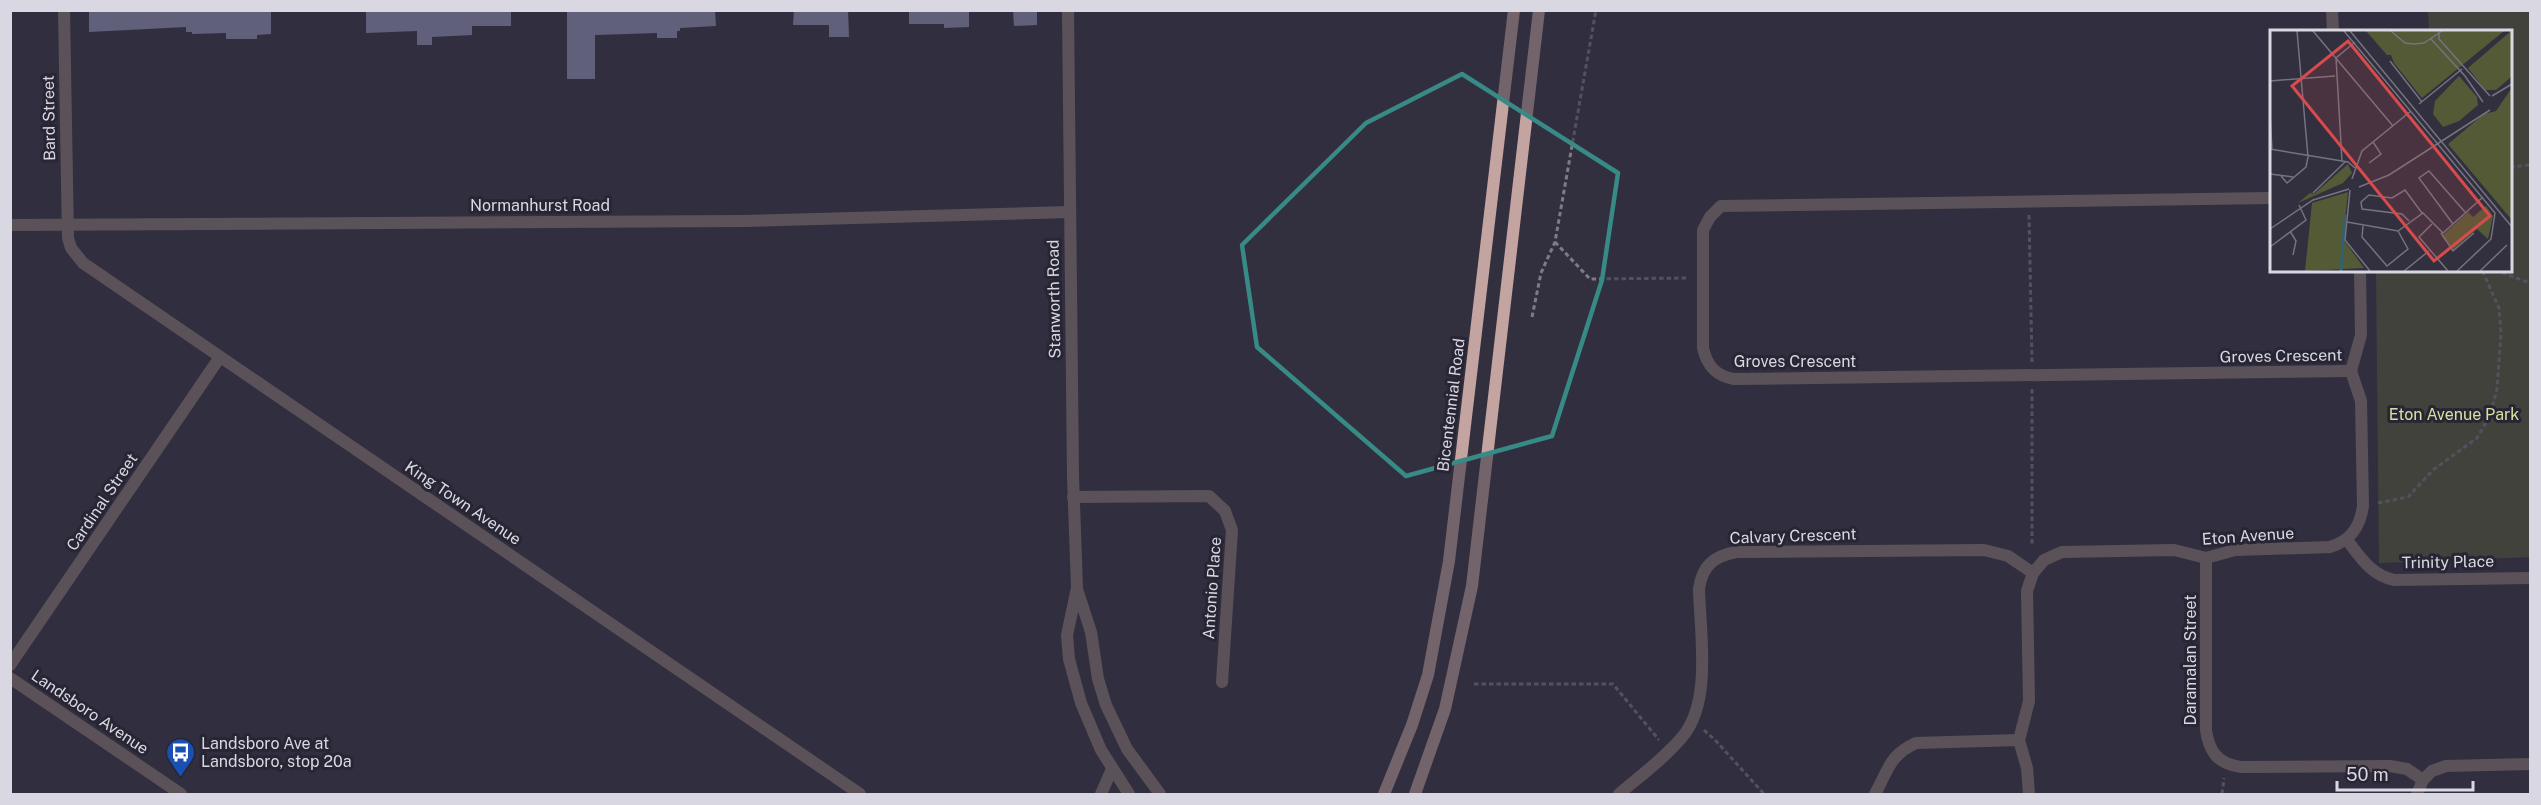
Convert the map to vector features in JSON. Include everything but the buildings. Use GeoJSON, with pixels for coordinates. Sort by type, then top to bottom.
{"type":"FeatureCollection","features":[{"type":"Feature","properties":{"kind":"main road","name":"Bicentennial Road"},"geometry":{"type":"LineString","coordinates":[[1384,795],[1412,725],[1428,675],[1448,573],[1514,10]]}},
{"type":"Feature","properties":{"kind":"main road"},"geometry":{"type":"LineString","coordinates":[[1415,795],[1445,709],[1472,586],[1539,10]]}},
{"type":"Feature","properties":{"kind":"street","name":"Bard Street"},"geometry":{"type":"LineString","coordinates":[[64,10],[68,224]]}},
{"type":"Feature","properties":{"kind":"street","name":"Stanworth Road"},"geometry":{"type":"LineString","coordinates":[[1068,10],[1073,497],[1077,588],[1067,635],[1069,659],[1081,703],[1112,769],[1129,795]]}},
{"type":"Feature","properties":{"kind":"street"},"geometry":{"type":"LineString","coordinates":[[2332,10],[2332,30]]}},
{"type":"Feature","properties":{"kind":"street","name":"Groves Crescent"},"geometry":{"type":"LineString","coordinates":[[2270,198],[1721,206],[1705,223],[1702,230],[1702,348],[1705,358],[1718,374],[1734,379],[2351,371]]}},
{"type":"Feature","properties":{"kind":"street","name":"Normanhurst Road"},"geometry":{"type":"LineString","coordinates":[[10,225],[743,221],[1070,212]]}},
{"type":"Feature","properties":{"kind":"street","name":"King Town Avenue"},"geometry":{"type":"LineString","coordinates":[[68,224],[71,249],[83,263],[860,795]]}},
{"type":"Feature","properties":{"kind":"street"},"geometry":{"type":"LineString","coordinates":[[2347,540],[2358,525],[2363,506],[2361,401],[2351,371],[2361,335],[2360,272]]}},
{"type":"Feature","properties":{"kind":"street","name":"Cardinal Street"},"geometry":{"type":"LineString","coordinates":[[10,665],[220,357]]}},
{"type":"Feature","properties":{"kind":"street","name":"Antonio Place"},"geometry":{"type":"LineString","coordinates":[[1073,497],[1209,496],[1225,510],[1232,530],[1222,682]]}},
{"type":"Feature","properties":{"kind":"street","name":"Eton Avenue"},"geometry":{"type":"LineString","coordinates":[[2033,573],[2044,560],[2062,552],[2174,550],[2206,558],[2235,550],[2319,549],[2347,540]]}},
{"type":"Feature","properties":{"kind":"street","name":"Trinity Place"},"geometry":{"type":"LineString","coordinates":[[2347,540],[2367,566],[2382,577],[2394,579],[2530,578]]}},
{"type":"Feature","properties":{"kind":"street","name":"Calvary Crescent"},"geometry":{"type":"LineString","coordinates":[[1619,795],[1668,750],[1692,723],[1698,708],[1701,689],[1699,589],[1701,577],[1705,568],[1723,554],[1984,550],[2008,556],[2033,573]]}},
{"type":"Feature","properties":{"kind":"street","name":"Daramalan Street"},"geometry":{"type":"LineString","coordinates":[[2206,558],[2206,730],[2210,748],[2220,761],[2241,767],[2390,766],[2407,769],[2423,780]]}},
{"type":"Feature","properties":{"kind":"street"},"geometry":{"type":"LineString","coordinates":[[2029,795],[2027,768],[2019,740],[2029,701],[2026,600],[2033,573]]}},
{"type":"Feature","properties":{"kind":"street","name":"Stanworth Road"},"geometry":{"type":"LineString","coordinates":[[1077,588],[1091,632],[1098,679],[1110,714],[1127,749],[1160,795]]}},
{"type":"Feature","properties":{"kind":"street","name":"Landsboro Avenue"},"geometry":{"type":"LineString","coordinates":[[10,678],[181,795]]}},
{"type":"Feature","properties":{"kind":"street"},"geometry":{"type":"LineString","coordinates":[[1875,795],[1889,762],[1905,748],[1916,743],[2019,740]]}},
{"type":"Feature","properties":{"kind":"street"},"geometry":{"type":"LineString","coordinates":[[2417,795],[2423,780],[2432,771],[2446,765],[2530,764]]}},
{"type":"Feature","properties":{"kind":"street"},"geometry":{"type":"LineString","coordinates":[[1101,795],[1112,769]]}},
{"type":"Feature","properties":{"kind":"path"},"geometry":{"type":"LineString","coordinates":[[1532,317],[1541,273],[1555,242],[1596,10]]}},
{"type":"Feature","properties":{"kind":"path"},"geometry":{"type":"LineString","coordinates":[[2511,167],[2530,165]]}},
{"type":"Feature","properties":{"kind":"path"},"geometry":{"type":"LineString","coordinates":[[2028,201],[2032,367]]}},
{"type":"Feature","properties":{"kind":"path"},"geometry":{"type":"LineString","coordinates":[[1555,242],[1590,279],[1701,278]]}},
{"type":"Feature","properties":{"kind":"path"},"geometry":{"type":"LineString","coordinates":[[2363,506],[2408,497],[2433,470],[2477,438],[2490,416],[2497,389],[2501,333],[2499,308],[2483,272]]}},
{"type":"Feature","properties":{"kind":"path"},"geometry":{"type":"LineString","coordinates":[[2500,272],[2530,283]]}},
{"type":"Feature","properties":{"kind":"path"},"geometry":{"type":"LineString","coordinates":[[2032,384],[2032,544]]}},
{"type":"Feature","properties":{"kind":"path"},"geometry":{"type":"LineString","coordinates":[[1474,684],[1613,684],[1668,750]]}},
{"type":"Feature","properties":{"kind":"path"},"geometry":{"type":"LineString","coordinates":[[1692,723],[1716,741],[1764,795]]}},
{"type":"Feature","properties":{"kind":"highlighted area"},"geometry":{"type":"Polygon","coordinates":[[[1462,74],[1618,173],[1602,280],[1552,436],[1406,476],[1257,347],[1242,245],[1366,123],[1462,74]]]}},
{"type":"Feature","properties":{"kind":"green space","name":"Eton Avenue Park"},"geometry":{"type":"Polygon","coordinates":[[[2428,11],[2530,11],[2530,557],[2379,563],[2376,272],[2511,272],[2511,30],[2429,30],[2428,11]]]}},
{"type":"Feature","properties":{"kind":"place","name":"Landsboro Ave at Landsboro, stop 20a"},"geometry":{"type":"Point","coordinates":[180,778]}}]}
